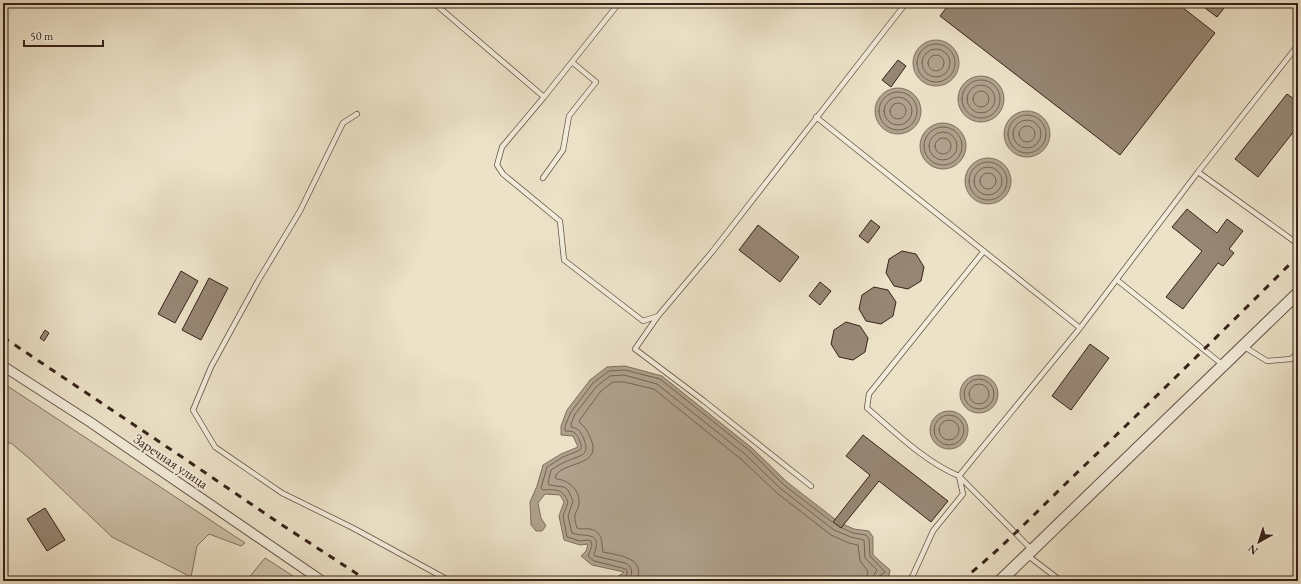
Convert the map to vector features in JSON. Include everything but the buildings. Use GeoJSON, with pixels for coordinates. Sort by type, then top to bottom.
{"type":"FeatureCollection","features":[{"type":"Feature","properties":{"kind":"street"},"geometry":{"type":"LineString","coordinates":[[1000,581],[1298,293]]}},
{"type":"Feature","properties":{"kind":"street","name":"Заречная улица"},"geometry":{"type":"LineString","coordinates":[[3,366],[90,422],[322,581]]}},
{"type":"Feature","properties":{"kind":"lane"},"geometry":{"type":"LineString","coordinates":[[434,3],[544,97]]}},
{"type":"Feature","properties":{"kind":"lane"},"geometry":{"type":"LineString","coordinates":[[619,3],[502,147],[497,165],[503,174],[560,221],[564,260],[643,321],[658,316]]}},
{"type":"Feature","properties":{"kind":"lane"},"geometry":{"type":"LineString","coordinates":[[812,486],[635,348],[658,316],[712,252],[906,3]]}},
{"type":"Feature","properties":{"kind":"lane"},"geometry":{"type":"LineString","coordinates":[[959,476],[1080,328],[1198,172],[1298,45]]}},
{"type":"Feature","properties":{"kind":"lane"},"geometry":{"type":"LineString","coordinates":[[543,178],[563,150],[569,116],[596,82],[572,62]]}},
{"type":"Feature","properties":{"kind":"lane"},"geometry":{"type":"LineString","coordinates":[[357,114],[343,122],[300,211],[258,281],[211,367],[193,410],[215,447],[282,492],[353,528],[450,581]]}},
{"type":"Feature","properties":{"kind":"lane"},"geometry":{"type":"LineString","coordinates":[[816,117],[1080,328]]}},
{"type":"Feature","properties":{"kind":"lane"},"geometry":{"type":"LineString","coordinates":[[1198,172],[1298,244]]}},
{"type":"Feature","properties":{"kind":"lane"},"geometry":{"type":"LineString","coordinates":[[984,251],[869,394],[868,408],[904,439],[944,469],[959,476],[1030,552],[1061,581]]}},
{"type":"Feature","properties":{"kind":"lane"},"geometry":{"type":"LineString","coordinates":[[1116,280],[1223,365]]}},
{"type":"Feature","properties":{"kind":"lane"},"geometry":{"type":"LineString","coordinates":[[1243,346],[1267,361],[1291,359],[1298,352]]}},
{"type":"Feature","properties":{"kind":"lane"},"geometry":{"type":"LineString","coordinates":[[909,581],[932,531],[963,494],[959,476]]}},
{"type":"Feature","properties":{"kind":"shaded area"},"geometry":{"type":"Polygon","coordinates":[[[3,383],[245,543],[241,546],[209,534],[197,546],[191,577],[112,537],[30,459],[11,443],[3,443],[3,383]]]}},
{"type":"Feature","properties":{"kind":"shaded area"},"geometry":{"type":"Polygon","coordinates":[[[265,558],[301,581],[246,581],[265,558]]]}},
{"type":"Feature","properties":{"kind":"water"},"geometry":{"type":"Polygon","coordinates":[[[931,40],[941,40],[949,44],[955,50],[959,58],[959,68],[955,76],[949,82],[941,86],[931,86],[923,82],[917,76],[913,68],[913,58],[917,50],[923,44],[931,40]]]}},
{"type":"Feature","properties":{"kind":"water"},"geometry":{"type":"Polygon","coordinates":[[[976,76],[986,76],[994,80],[1000,86],[1004,94],[1004,104],[1000,112],[994,118],[986,122],[976,122],[968,118],[962,112],[958,104],[958,94],[962,86],[968,80],[976,76]]]}},
{"type":"Feature","properties":{"kind":"water"},"geometry":{"type":"Polygon","coordinates":[[[893,88],[903,88],[911,92],[917,98],[921,106],[921,116],[917,124],[911,130],[903,134],[893,134],[885,130],[879,124],[875,116],[875,106],[879,98],[885,92],[893,88]]]}},
{"type":"Feature","properties":{"kind":"water"},"geometry":{"type":"Polygon","coordinates":[[[1022,111],[1032,111],[1040,115],[1046,121],[1050,129],[1050,139],[1046,147],[1040,153],[1032,157],[1022,157],[1014,153],[1008,147],[1004,139],[1004,129],[1008,121],[1014,115],[1022,111]]]}},
{"type":"Feature","properties":{"kind":"water"},"geometry":{"type":"Polygon","coordinates":[[[938,123],[948,123],[956,127],[962,133],[966,141],[966,151],[962,159],[956,165],[948,169],[938,169],[930,165],[924,159],[920,151],[920,141],[924,133],[930,127],[938,123]]]}},
{"type":"Feature","properties":{"kind":"water"},"geometry":{"type":"Polygon","coordinates":[[[983,158],[993,158],[1001,162],[1007,168],[1011,176],[1011,186],[1007,194],[1001,200],[993,204],[983,204],[975,200],[969,194],[965,186],[965,176],[969,168],[975,162],[983,158]]]}},
{"type":"Feature","properties":{"kind":"water"},"geometry":{"type":"Polygon","coordinates":[[[625,366],[662,376],[752,448],[787,482],[840,523],[854,529],[869,531],[873,537],[873,555],[890,570],[889,576],[878,581],[612,581],[624,572],[592,565],[581,556],[586,551],[588,544],[580,545],[564,540],[559,516],[564,502],[560,495],[545,494],[538,503],[541,518],[546,526],[542,531],[536,531],[531,525],[530,502],[537,486],[543,465],[561,454],[578,447],[573,436],[561,435],[561,426],[567,410],[590,380],[607,367],[625,366]]]}},
{"type":"Feature","properties":{"kind":"water"},"geometry":{"type":"Polygon","coordinates":[[[979,375],[989,378],[995,384],[998,394],[995,404],[989,410],[979,413],[969,410],[963,404],[960,394],[963,384],[969,378],[979,375]]]}},
{"type":"Feature","properties":{"kind":"water"},"geometry":{"type":"Polygon","coordinates":[[[949,411],[959,414],[965,420],[968,430],[965,440],[959,446],[949,449],[939,446],[933,440],[930,430],[933,420],[939,414],[949,411]]]}},
{"type":"Feature","properties":{"kind":"railway"},"geometry":{"type":"LineString","coordinates":[[961,581],[1023,526],[1298,256]]}},
{"type":"Feature","properties":{"kind":"railway"},"geometry":{"type":"LineString","coordinates":[[3,337],[279,523],[368,581]]}}]}
